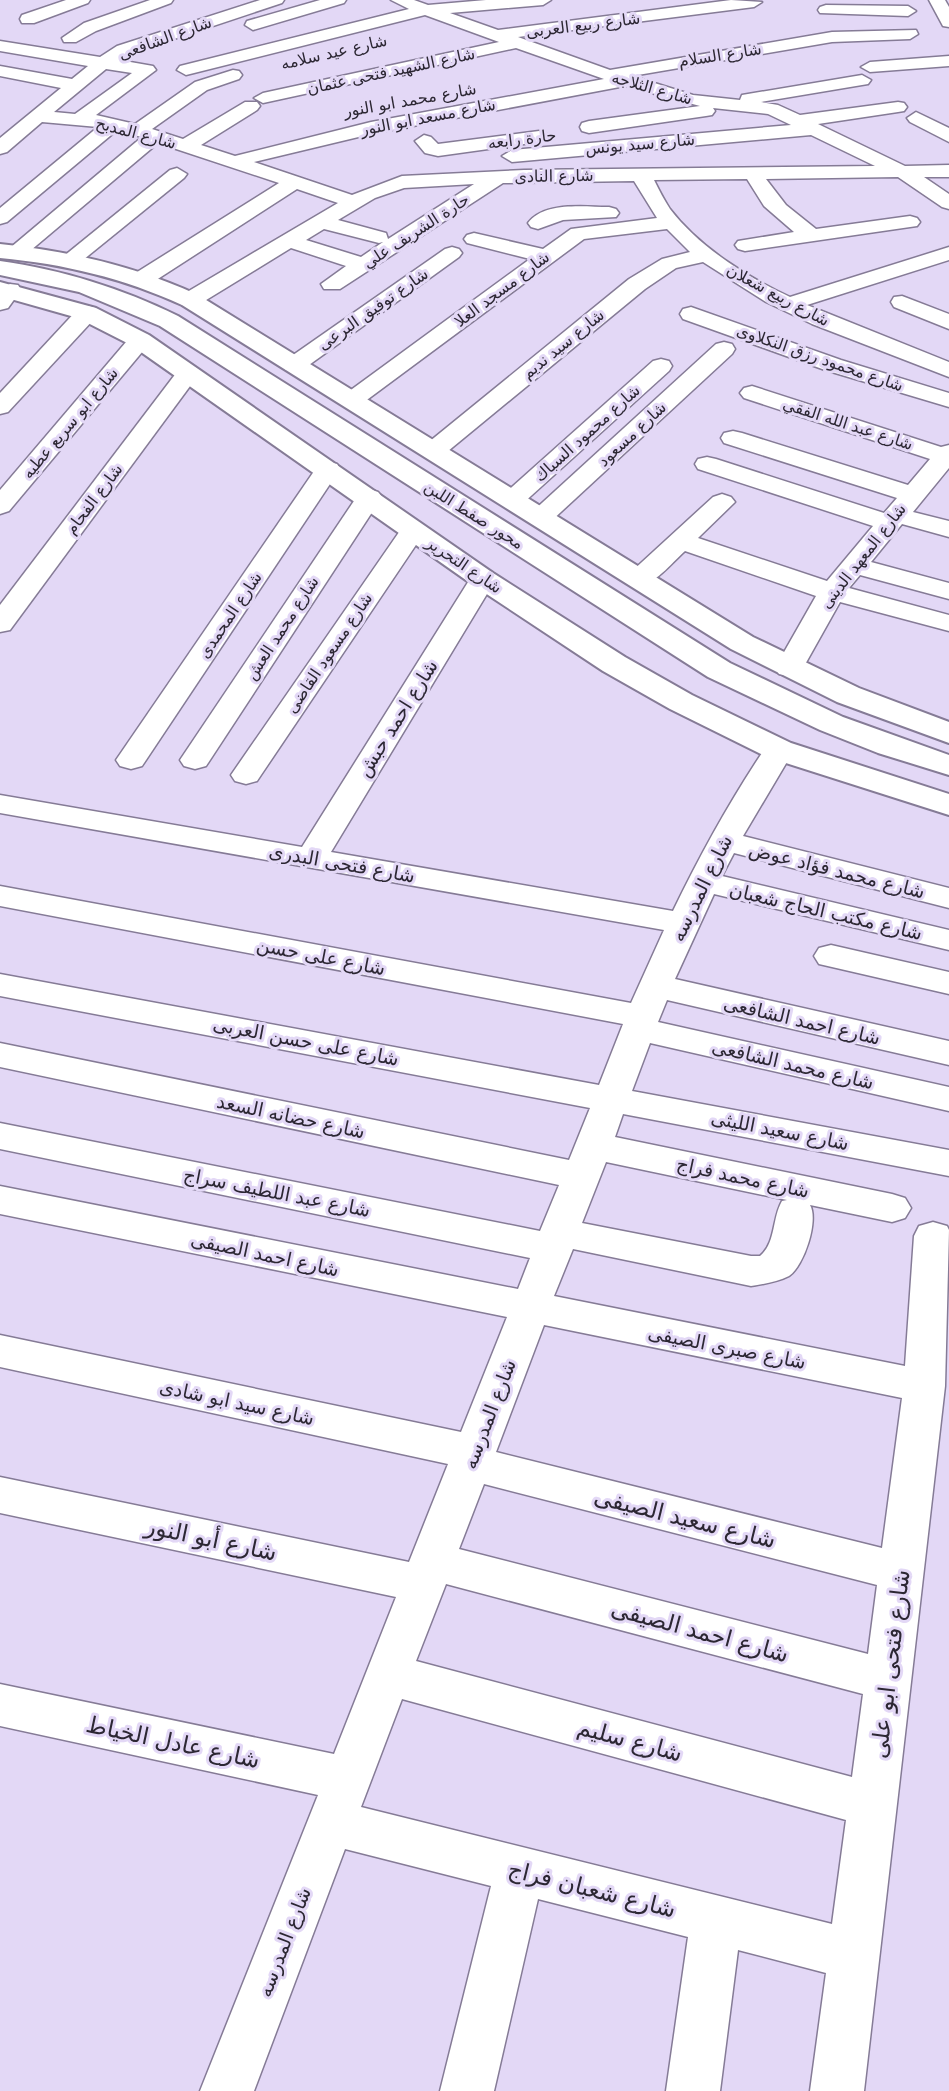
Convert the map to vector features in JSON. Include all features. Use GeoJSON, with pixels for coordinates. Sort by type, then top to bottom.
{"type":"FeatureCollection","features":[{"type":"Feature","properties":{"kind":"main road"},"geometry":{"type":"LineString","coordinates":[[4,274],[71,260],[142,279],[190,300],[742,643],[848,695],[949,733]]}},
{"type":"Feature","properties":{"kind":"main road","name":"محور صفط اللبن"},"geometry":{"type":"LineString","coordinates":[[4,274],[63,272],[147,298],[182,315],[731,661],[789,691],[853,719],[949,753]]}},
{"type":"Feature","properties":{"kind":"main road","name":"شارع التحرير"},"geometry":{"type":"LineString","coordinates":[[4,274],[140,340],[369,497],[483,579],[614,664],[681,702],[779,750],[949,805]]}},
{"type":"Feature","properties":{"kind":"main road","name":"محور صفط اللبن"},"geometry":{"type":"LineString","coordinates":[[4,274],[57,278],[99,289],[137,304],[169,321],[719,670],[778,701],[844,730],[949,765]]}},
{"type":"Feature","properties":{"kind":"street"},"geometry":{"type":"LineString","coordinates":[[0,46],[32,33],[36,24],[26,21],[28,19],[82,0]]}},
{"type":"Feature","properties":{"kind":"street"},"geometry":{"type":"LineString","coordinates":[[70,38],[90,27],[165,0]]}},
{"type":"Feature","properties":{"kind":"street","name":"شارع الشافعى"},"geometry":{"type":"LineString","coordinates":[[0,148],[75,85],[103,53],[276,0]]}},
{"type":"Feature","properties":{"kind":"street"},"geometry":{"type":"LineString","coordinates":[[79,119],[146,63],[338,0]]}},
{"type":"Feature","properties":{"kind":"street","name":"شارع الثلاجه"},"geometry":{"type":"LineString","coordinates":[[399,0],[586,68],[691,100],[772,109],[904,172],[947,211]]}},
{"type":"Feature","properties":{"kind":"street"},"geometry":{"type":"LineString","coordinates":[[186,70],[426,10],[543,0]]}},
{"type":"Feature","properties":{"kind":"street"},"geometry":{"type":"LineString","coordinates":[[754,1],[759,24]]}},
{"type":"Feature","properties":{"kind":"street","name":"شارع ربيع العربى"},"geometry":{"type":"LineString","coordinates":[[495,35],[754,1]]}},
{"type":"Feature","properties":{"kind":"street"},"geometry":{"type":"LineString","coordinates":[[832,37],[826,5],[908,11]]}},
{"type":"Feature","properties":{"kind":"street"},"geometry":{"type":"LineString","coordinates":[[435,29],[461,22]]}},
{"type":"Feature","properties":{"kind":"street"},"geometry":{"type":"LineString","coordinates":[[0,30],[70,38],[103,53]]}},
{"type":"Feature","properties":{"kind":"street","name":"شارع السلام"},"geometry":{"type":"LineString","coordinates":[[607,75],[832,37],[910,34]]}},
{"type":"Feature","properties":{"kind":"street","name":"شارع الشهيد فتحى عثمان"},"geometry":{"type":"LineString","coordinates":[[186,146],[257,102],[518,43]]}},
{"type":"Feature","properties":{"kind":"street"},"geometry":{"type":"LineString","coordinates":[[0,46],[103,53],[146,63]]}},
{"type":"Feature","properties":{"kind":"street"},"geometry":{"type":"LineString","coordinates":[[557,57],[599,51]]}},
{"type":"Feature","properties":{"kind":"street"},"geometry":{"type":"LineString","coordinates":[[716,104],[866,73],[949,61]]}},
{"type":"Feature","properties":{"kind":"street","name":"شارع عيد سلامه"},"geometry":{"type":"LineString","coordinates":[[4,274],[147,132],[208,83],[290,62]]}},
{"type":"Feature","properties":{"kind":"street"},"geometry":{"type":"LineString","coordinates":[[546,75],[586,68]]}},
{"type":"Feature","properties":{"kind":"street"},"geometry":{"type":"LineString","coordinates":[[0,71],[75,85]]}},
{"type":"Feature","properties":{"kind":"street","name":"شارع مسعد ابو النور"},"geometry":{"type":"LineString","coordinates":[[233,162],[316,140],[626,80]]}},
{"type":"Feature","properties":{"kind":"street"},"geometry":{"type":"LineString","coordinates":[[655,89],[696,83]]}},
{"type":"Feature","properties":{"kind":"street","name":"حارة رابعه"},"geometry":{"type":"LineString","coordinates":[[424,141],[432,149],[441,150],[582,132],[590,126],[744,105]]}},
{"type":"Feature","properties":{"kind":"street","name":"شارع سيد يونس"},"geometry":{"type":"LineString","coordinates":[[465,160],[808,125],[898,107]]}},
{"type":"Feature","properties":{"kind":"street","name":"شارع المدبح"},"geometry":{"type":"LineString","coordinates":[[37,116],[79,119],[147,132],[379,214]]}},
{"type":"Feature","properties":{"kind":"street"},"geometry":{"type":"LineString","coordinates":[[916,118],[949,136]]}},
{"type":"Feature","properties":{"kind":"street"},"geometry":{"type":"LineString","coordinates":[[0,218],[113,124]]}},
{"type":"Feature","properties":{"kind":"street"},"geometry":{"type":"LineString","coordinates":[[292,131],[316,140]]}},
{"type":"Feature","properties":{"kind":"street"},"geometry":{"type":"LineString","coordinates":[[813,148],[852,145]]}},
{"type":"Feature","properties":{"kind":"street"},"geometry":{"type":"LineString","coordinates":[[505,156],[524,176]]}},
{"type":"Feature","properties":{"kind":"street"},"geometry":{"type":"LineString","coordinates":[[413,160],[447,179]]}},
{"type":"Feature","properties":{"kind":"street","name":"شارع النادى"},"geometry":{"type":"LineString","coordinates":[[190,300],[351,204],[385,187],[402,182],[524,176],[949,171]]}},
{"type":"Feature","properties":{"kind":"street"},"geometry":{"type":"LineString","coordinates":[[71,260],[177,174]]}},
{"type":"Feature","properties":{"kind":"street"},"geometry":{"type":"LineString","coordinates":[[754,174],[760,189],[773,205],[813,236]]}},
{"type":"Feature","properties":{"kind":"street","name":"شارع ربيع شعلان"},"geometry":{"type":"LineString","coordinates":[[641,175],[665,218],[704,255],[789,304],[829,323],[949,370]]}},
{"type":"Feature","properties":{"kind":"street","name":"حارة الشريف علي"},"geometry":{"type":"LineString","coordinates":[[332,284],[499,177]]}},
{"type":"Feature","properties":{"kind":"street"},"geometry":{"type":"LineString","coordinates":[[142,279],[295,183]]}},
{"type":"Feature","properties":{"kind":"street"},"geometry":{"type":"LineString","coordinates":[[538,223],[561,214],[665,218]]}},
{"type":"Feature","properties":{"kind":"street","name":"شارع مسجد العلا"},"geometry":{"type":"LineString","coordinates":[[352,400],[578,233],[665,218]]}},
{"type":"Feature","properties":{"kind":"street"},"geometry":{"type":"LineString","coordinates":[[320,222],[379,237]]}},
{"type":"Feature","properties":{"kind":"street"},"geometry":{"type":"LineString","coordinates":[[745,245],[910,222]]}},
{"type":"Feature","properties":{"kind":"street"},"geometry":{"type":"LineString","coordinates":[[474,239],[545,256]]}},
{"type":"Feature","properties":{"kind":"street"},"geometry":{"type":"LineString","coordinates":[[289,241],[362,264]]}},
{"type":"Feature","properties":{"kind":"street","name":"شارع توفيق البرعى"},"geometry":{"type":"LineString","coordinates":[[284,358],[452,253]]}},
{"type":"Feature","properties":{"kind":"street"},"geometry":{"type":"LineString","coordinates":[[789,304],[949,253]]}},
{"type":"Feature","properties":{"kind":"street","name":"شارع سيد نديم"},"geometry":{"type":"LineString","coordinates":[[433,451],[637,284],[669,263],[704,255]]}},
{"type":"Feature","properties":{"kind":"street"},"geometry":{"type":"LineString","coordinates":[[320,320],[355,296]]}},
{"type":"Feature","properties":{"kind":"street"},"geometry":{"type":"LineString","coordinates":[[902,302],[949,321]]}},
{"type":"Feature","properties":{"kind":"street"},"geometry":{"type":"LineString","coordinates":[[0,407],[86,313]]}},
{"type":"Feature","properties":{"kind":"street","name":"شارع محمود رزق النكلاوى"},"geometry":{"type":"LineString","coordinates":[[691,314],[833,365],[949,400]]}},
{"type":"Feature","properties":{"kind":"street"},"geometry":{"type":"LineString","coordinates":[[284,358],[297,336]]}},
{"type":"Feature","properties":{"kind":"street","name":"شارع ابو سريع عطيه"},"geometry":{"type":"LineString","coordinates":[[0,506],[140,340]]}},
{"type":"Feature","properties":{"kind":"street","name":"شارع مسعود"},"geometry":{"type":"LineString","coordinates":[[540,518],[724,349]]}},
{"type":"Feature","properties":{"kind":"street","name":"شارع محمود السباك"},"geometry":{"type":"LineString","coordinates":[[512,500],[662,366]]}},
{"type":"Feature","properties":{"kind":"street","name":"شارع الفحام"},"geometry":{"type":"LineString","coordinates":[[0,624],[188,373]]}},
{"type":"Feature","properties":{"kind":"street","name":"شارع عبد الله الفقي"},"geometry":{"type":"LineString","coordinates":[[752,393],[947,455]]}},
{"type":"Feature","properties":{"kind":"street"},"geometry":{"type":"LineString","coordinates":[[733,438],[899,511],[949,528]]}},
{"type":"Feature","properties":{"kind":"street","name":"شارع المعهد الدينى"},"geometry":{"type":"LineString","coordinates":[[789,668],[832,592],[947,455]]}},
{"type":"Feature","properties":{"kind":"street"},"geometry":{"type":"LineString","coordinates":[[707,464],[899,511]]}},
{"type":"Feature","properties":{"kind":"street","name":"شارع المحمدى"},"geometry":{"type":"LineString","coordinates":[[131,760],[328,470]]}},
{"type":"Feature","properties":{"kind":"street","name":"شارع محمد العش"},"geometry":{"type":"LineString","coordinates":[[195,760],[369,497]]}},
{"type":"Feature","properties":{"kind":"street"},"geometry":{"type":"LineString","coordinates":[[639,579],[722,502]]}},
{"type":"Feature","properties":{"kind":"street","name":"شارع مسعود القاضى"},"geometry":{"type":"LineString","coordinates":[[246,775],[413,530]]}},
{"type":"Feature","properties":{"kind":"street"},"geometry":{"type":"LineString","coordinates":[[681,541],[832,592],[949,624]]}},
{"type":"Feature","properties":{"kind":"street"},"geometry":{"type":"LineString","coordinates":[[854,565],[949,591]]}},
{"type":"Feature","properties":{"kind":"street","name":"شارع احمد حبش"},"geometry":{"type":"LineString","coordinates":[[311,858],[483,579]]}},
{"type":"Feature","properties":{"kind":"street","name":"شارع المدرسه"},"geometry":{"type":"LineString","coordinates":[[227,2091],[645,1010],[683,923],[724,841],[747,798],[779,750]]}},
{"type":"Feature","properties":{"kind":"street","name":"شارع فتحى البدرى"},"geometry":{"type":"LineString","coordinates":[[0,804],[683,923]]}},
{"type":"Feature","properties":{"kind":"street","name":"شارع محمد فؤاد عوض"},"geometry":{"type":"LineString","coordinates":[[724,841],[949,898]]}},
{"type":"Feature","properties":{"kind":"street","name":"شارع مكتب الحاج شعبان"},"geometry":{"type":"LineString","coordinates":[[704,881],[949,940]]}},
{"type":"Feature","properties":{"kind":"street","name":"شارع على حسن"},"geometry":{"type":"LineString","coordinates":[[0,896],[645,1010]]}},
{"type":"Feature","properties":{"kind":"street"},"geometry":{"type":"LineString","coordinates":[[831,956],[949,983]]}},
{"type":"Feature","properties":{"kind":"street","name":"شارع على حسن العربى"},"geometry":{"type":"LineString","coordinates":[[0,985],[612,1098]]}},
{"type":"Feature","properties":{"kind":"street","name":"شارع احمد الشافعى"},"geometry":{"type":"LineString","coordinates":[[645,1010],[949,1053]]}},
{"type":"Feature","properties":{"kind":"street","name":"شارع محمد الشافعى"},"geometry":{"type":"LineString","coordinates":[[645,1010],[949,1099]]}},
{"type":"Feature","properties":{"kind":"street","name":"شارع حضانه السعد"},"geometry":{"type":"LineString","coordinates":[[0,1055],[587,1161]]}},
{"type":"Feature","properties":{"kind":"street","name":"شارع سعيد الليثى"},"geometry":{"type":"LineString","coordinates":[[612,1098],[949,1163]]}},
{"type":"Feature","properties":{"kind":"street","name":"شارع عبد اللطيف سراج"},"geometry":{"type":"LineString","coordinates":[[0,1136],[556,1240],[751,1271],[761,1271],[780,1264],[785,1257],[795,1211]]}},
{"type":"Feature","properties":{"kind":"street","name":"شارع محمد فراج"},"geometry":{"type":"LineString","coordinates":[[587,1161],[892,1208]]}},
{"type":"Feature","properties":{"kind":"street","name":"شارع احمد الصيفى"},"geometry":{"type":"LineString","coordinates":[[0,1200],[530,1308]]}},
{"type":"Feature","properties":{"kind":"street","name":"شارع فتحى ابو على"},"geometry":{"type":"LineString","coordinates":[[837,2091],[924,1386],[933,1236]]}},
{"type":"Feature","properties":{"kind":"street","name":"شارع صبرى الصيفى"},"geometry":{"type":"LineString","coordinates":[[530,1308],[924,1386]]}},
{"type":"Feature","properties":{"kind":"street","name":"شارع سيد ابو شادى"},"geometry":{"type":"LineString","coordinates":[[0,1351],[471,1458]]}},
{"type":"Feature","properties":{"kind":"street","name":"شارع سعيد الصيفى"},"geometry":{"type":"LineString","coordinates":[[471,1458],[901,1572]]}},
{"type":"Feature","properties":{"kind":"street","name":"شارع أبو النور"},"geometry":{"type":"LineString","coordinates":[[0,1495],[427,1573]]}},
{"type":"Feature","properties":{"kind":"street","name":"شارع احمد الصيفى"},"geometry":{"type":"LineString","coordinates":[[427,1573],[888,1680]]}},
{"type":"Feature","properties":{"kind":"street","name":"شارع سليم"},"geometry":{"type":"LineString","coordinates":[[387,1674],[873,1805]]}},
{"type":"Feature","properties":{"kind":"street","name":"شارع عادل الخياط"},"geometry":{"type":"LineString","coordinates":[[0,1705],[338,1801]]}},
{"type":"Feature","properties":{"kind":"street","name":"شارع شعبان فراج"},"geometry":{"type":"LineString","coordinates":[[338,1801],[520,1870],[855,1955]]}},
{"type":"Feature","properties":{"kind":"street"},"geometry":{"type":"LineString","coordinates":[[467,2091],[520,1870]]}},
{"type":"Feature","properties":{"kind":"street"},"geometry":{"type":"LineString","coordinates":[[693,2091],[716,1920]]}}]}
